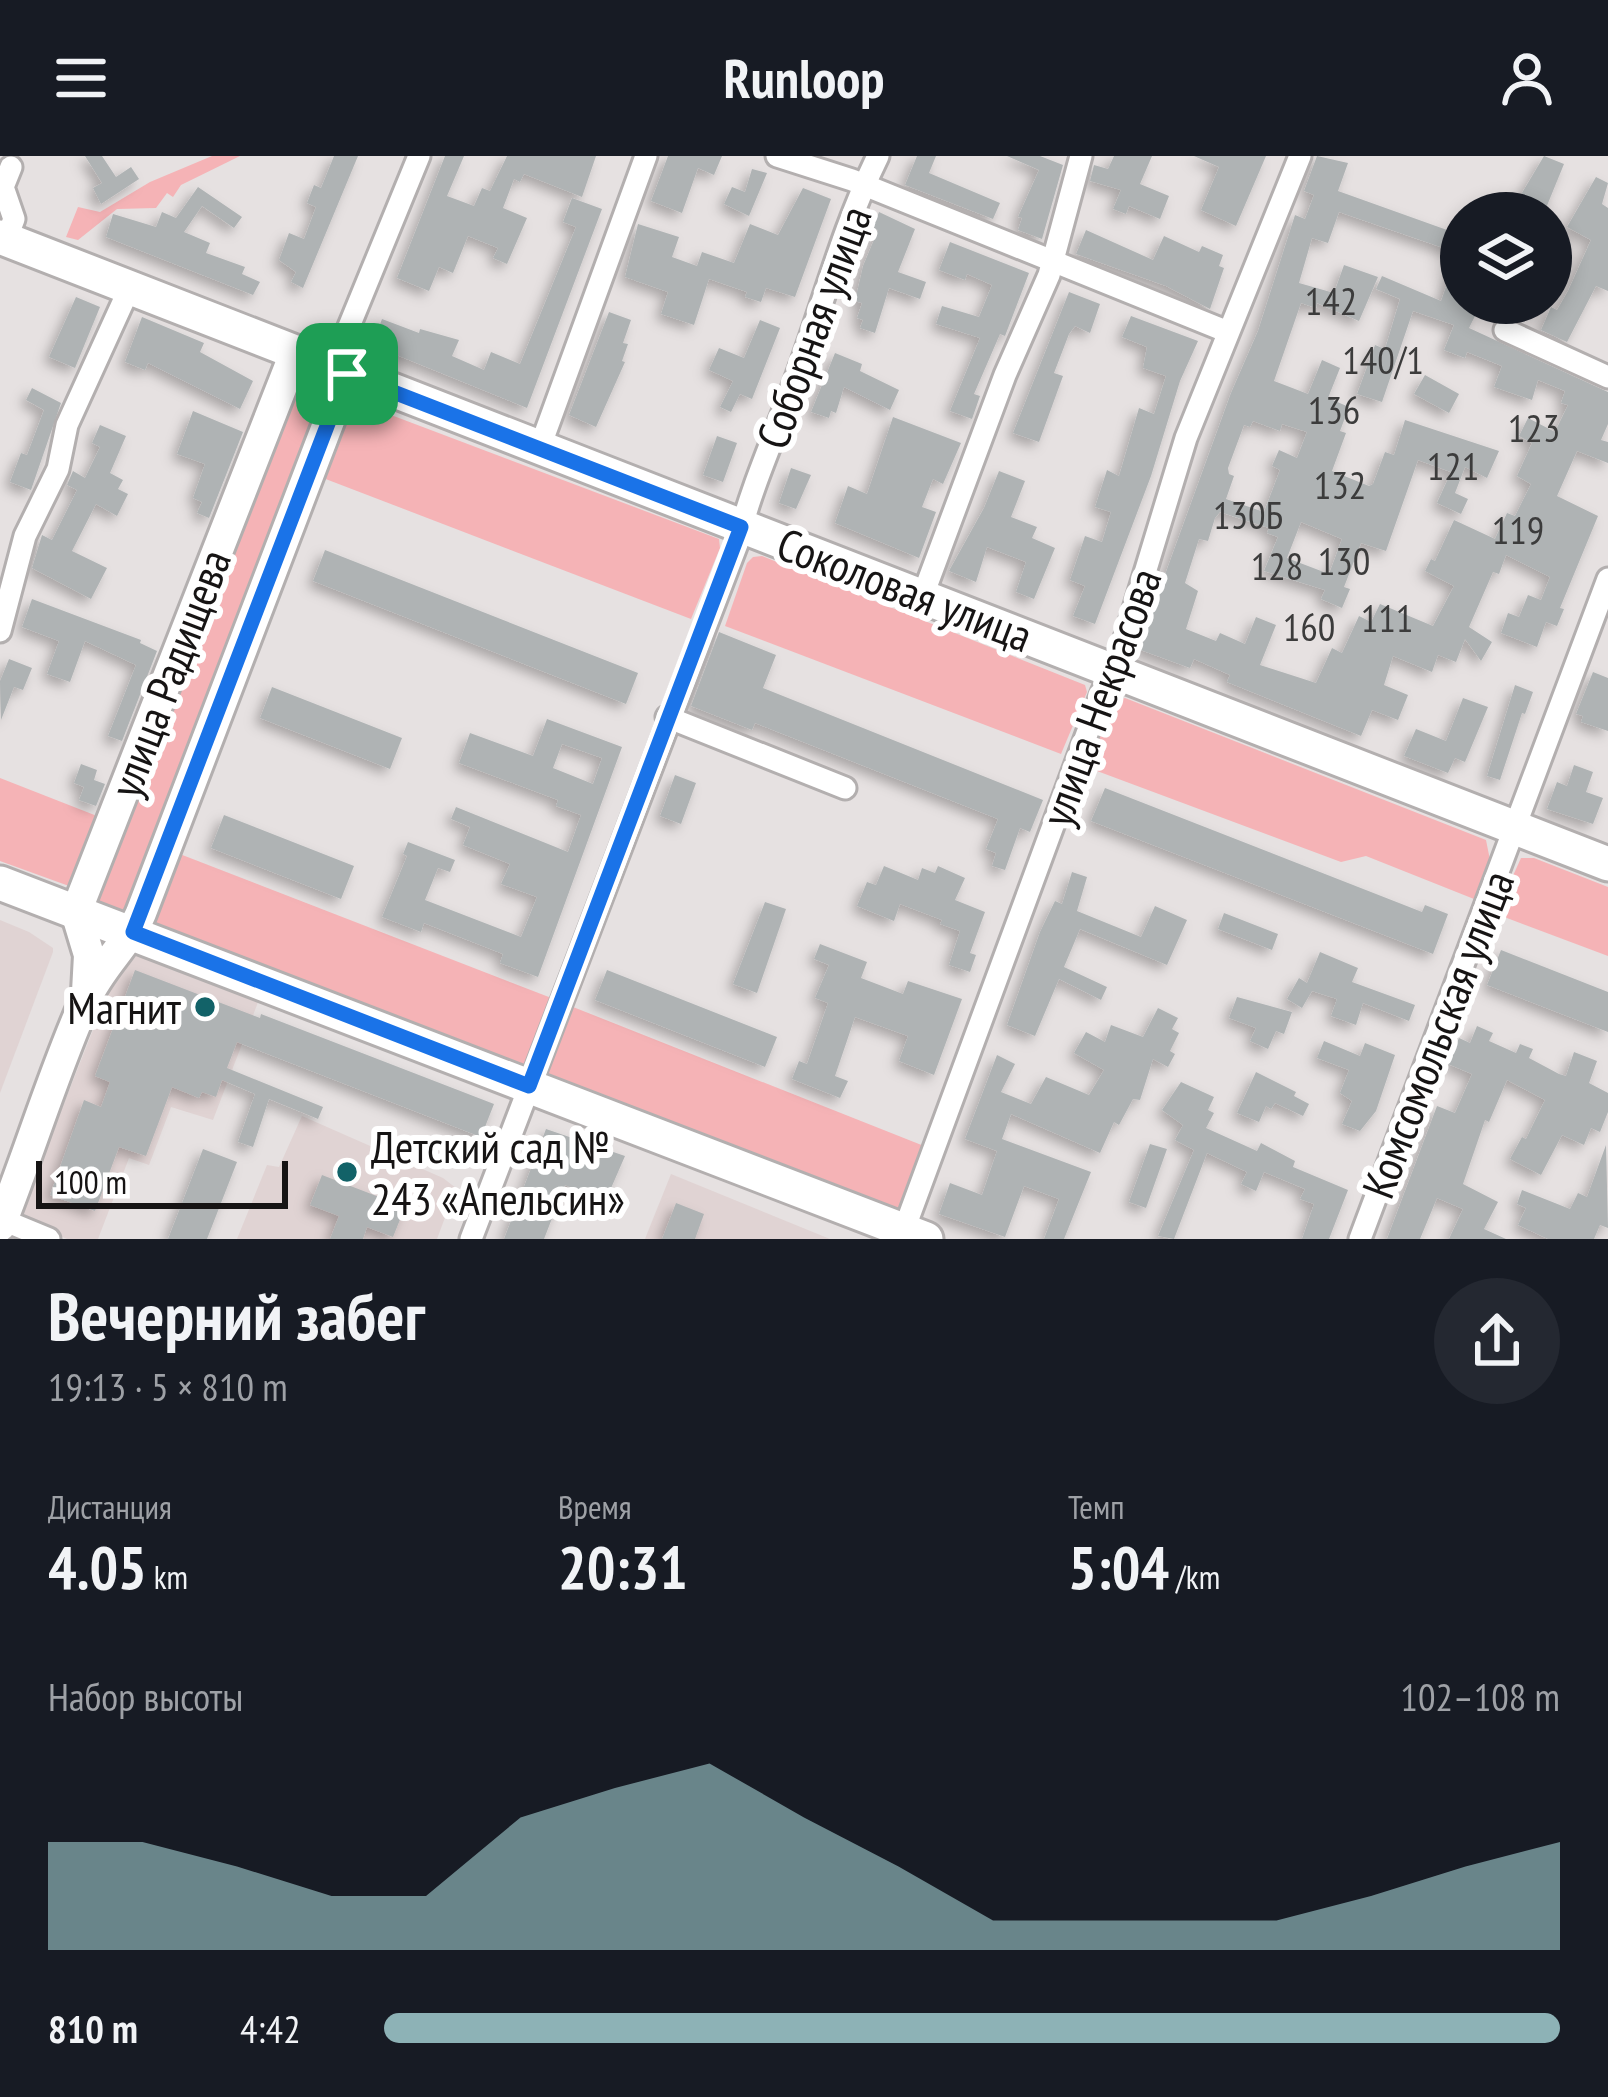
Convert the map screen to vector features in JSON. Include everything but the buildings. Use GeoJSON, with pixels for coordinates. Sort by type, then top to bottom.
{"type":"FeatureCollection","features":[{"type":"Feature","properties":{"kind":"main road","name":"Соколовая улица"},"geometry":{"type":"LineString","coordinates":[[3,238],[1608,864]]}},
{"type":"Feature","properties":{"kind":"main road"},"geometry":{"type":"LineString","coordinates":[[0,883],[910,1236]]}},
{"type":"Feature","properties":{"kind":"street","name":"улица Радищева"},"geometry":{"type":"LineString","coordinates":[[1,1223],[86,998],[110,956],[133,932],[419,156]]}},
{"type":"Feature","properties":{"kind":"street"},"geometry":{"type":"LineString","coordinates":[[540,447],[646,156]]}},
{"type":"Feature","properties":{"kind":"street"},"geometry":{"type":"LineString","coordinates":[[777,156],[865,185],[1228,332]]}},
{"type":"Feature","properties":{"kind":"street","name":"Соборная улица"},"geometry":{"type":"LineString","coordinates":[[470,1239],[878,156]]}},
{"type":"Feature","properties":{"kind":"street"},"geometry":{"type":"LineString","coordinates":[[923,595],[1005,375],[1054,261],[1070,185],[1082,156]]}},
{"type":"Feature","properties":{"kind":"street","name":"улица Некрасова"},"geometry":{"type":"LineString","coordinates":[[910,1236],[1124,645],[1186,437],[1300,156]]}},
{"type":"Feature","properties":{"kind":"street"},"geometry":{"type":"LineString","coordinates":[[3,238],[14,219],[3,187],[10,167]]}},
{"type":"Feature","properties":{"kind":"street"},"geometry":{"type":"LineString","coordinates":[[0,632],[26,536],[58,469],[67,425],[129,290]]}},
{"type":"Feature","properties":{"kind":"street"},"geometry":{"type":"LineString","coordinates":[[1505,330],[1608,377]]}},
{"type":"Feature","properties":{"kind":"street","name":"улица Радищева"},"geometry":{"type":"LineString","coordinates":[[86,998],[89,955],[76,912],[295,352]]}},
{"type":"Feature","properties":{"kind":"street","name":"Комсомольская улица"},"geometry":{"type":"LineString","coordinates":[[1360,1239],[1608,578]]}},
{"type":"Feature","properties":{"kind":"street"},"geometry":{"type":"LineString","coordinates":[[668,717],[845,788]]}},
{"type":"Feature","properties":{"kind":"street"},"geometry":{"type":"LineString","coordinates":[[1,1223],[49,1239]]}},
{"type":"Feature","properties":{"kind":"shaded area"},"geometry":{"type":"Polygon","coordinates":[[[212,156],[240,156],[181,185],[173,197],[167,193],[156,208],[117,209],[78,240],[66,237],[78,207],[100,212],[150,182],[212,156]]]}},
{"type":"Feature","properties":{"kind":"shaded area"},"geometry":{"type":"Polygon","coordinates":[[[307,373],[327,380],[330,388],[130,913],[96,904],[92,892],[297,376],[307,373]]]}},
{"type":"Feature","properties":{"kind":"shaded area"},"geometry":{"type":"Polygon","coordinates":[[[362,404],[719,539],[720,548],[691,619],[323,478],[350,407],[362,404]]]}},
{"type":"Feature","properties":{"kind":"shaded area"},"geometry":{"type":"Polygon","coordinates":[[[762,556],[1085,685],[1087,692],[1061,754],[725,626],[747,563],[762,556]]]}},
{"type":"Feature","properties":{"kind":"shaded area"},"geometry":{"type":"Polygon","coordinates":[[[1125,698],[1486,840],[1490,860],[1474,899],[1366,856],[1341,862],[1089,768],[1112,702],[1125,698]]]}},
{"type":"Feature","properties":{"kind":"shaded area"},"geometry":{"type":"Polygon","coordinates":[[[0,778],[97,816],[69,886],[0,861],[0,778]]]}},
{"type":"Feature","properties":{"kind":"shaded area"},"geometry":{"type":"Polygon","coordinates":[[[172,851],[554,999],[529,1062],[521,1066],[146,922],[172,851]]]}},
{"type":"Feature","properties":{"kind":"shaded area"},"geometry":{"type":"Polygon","coordinates":[[[1521,858],[1534,858],[1608,887],[1608,956],[1499,915],[1521,858]]]}},
{"type":"Feature","properties":{"kind":"shaded area"},"geometry":{"type":"Polygon","coordinates":[[[0,920],[29,932],[53,952],[0,1093],[0,920]]]}},
{"type":"Feature","properties":{"kind":"shaded area"},"geometry":{"type":"Polygon","coordinates":[[[137,951],[260,997],[213,1120],[171,1107],[149,1165],[129,1158],[98,1239],[67,1239],[20,1215],[119,964],[137,951]]]}},
{"type":"Feature","properties":{"kind":"shaded area"},"geometry":{"type":"Polygon","coordinates":[[[568,1005],[924,1146],[902,1205],[893,1212],[547,1077],[544,1069],[568,1005]]]}},
{"type":"Feature","properties":{"kind":"shaded area","name":"Детский сад № 243 «Апельсин»"},"geometry":{"type":"Polygon","coordinates":[[[302,1116],[456,1188],[437,1239],[237,1239],[267,1165],[279,1167],[302,1116]]]}},
{"type":"Feature","properties":{"kind":"shaded area"},"geometry":{"type":"Polygon","coordinates":[[[671,1174],[830,1239],[645,1239],[671,1174]]]}},
{"type":"Feature","properties":{"kind":"place","name":"Магнит"},"geometry":{"type":"Point","coordinates":[205,1007]}},
{"type":"Feature","properties":{"kind":"place","name":"Детский сад № 243 «Апельсин»"},"geometry":{"type":"Point","coordinates":[347,1172]}},
{"type":"Feature","properties":{"kind":"route"},"geometry":{"type":"LineString","coordinates":[[347,374],[741,527],[529,1086],[133,932],[347,374]]}}]}
